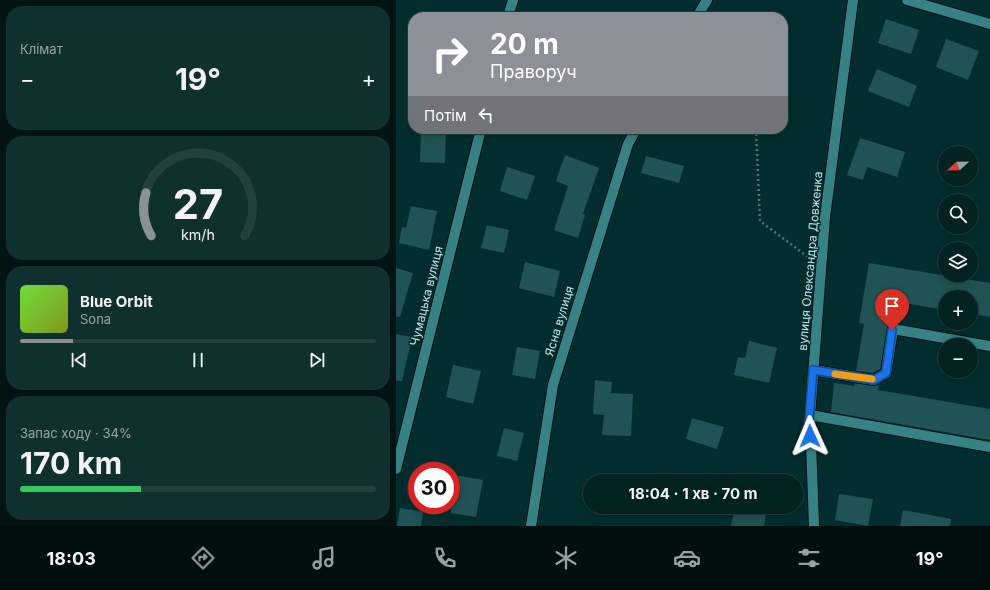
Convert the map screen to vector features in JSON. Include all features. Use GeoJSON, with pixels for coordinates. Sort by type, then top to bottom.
{"type":"FeatureCollection","features":[{"type":"Feature","properties":{"kind":"street"},"geometry":{"type":"LineString","coordinates":[[509,12],[513,0]]}},
{"type":"Feature","properties":{"kind":"street"},"geometry":{"type":"LineString","coordinates":[[700,12],[707,0]]}},
{"type":"Feature","properties":{"kind":"street","name":"вулиця Олександра Довженка"},"geometry":{"type":"LineString","coordinates":[[814,526],[810,415],[813,370],[825,216],[853,0]]}},
{"type":"Feature","properties":{"kind":"street"},"geometry":{"type":"LineString","coordinates":[[907,0],[990,24]]}},
{"type":"Feature","properties":{"kind":"street","name":"Чумацька вулиця"},"geometry":{"type":"LineString","coordinates":[[396,469],[479,134]]}},
{"type":"Feature","properties":{"kind":"street","name":"Ясна вулиця"},"geometry":{"type":"LineString","coordinates":[[531,526],[553,385],[628,144],[633,134]]}},
{"type":"Feature","properties":{"kind":"street"},"geometry":{"type":"LineString","coordinates":[[813,370],[874,380],[886,373],[892,330],[990,346]]}},
{"type":"Feature","properties":{"kind":"street"},"geometry":{"type":"LineString","coordinates":[[810,415],[990,446]]}},
{"type":"Feature","properties":{"kind":"path"},"geometry":{"type":"LineString","coordinates":[[756,134],[760,221],[821,267]]}},
{"type":"Feature","properties":{"kind":"building"},"geometry":{"type":"Polygon","coordinates":[[[886,19],[919,30],[911,54],[878,43],[886,19]]]}},
{"type":"Feature","properties":{"kind":"building"},"geometry":{"type":"Polygon","coordinates":[[[946,39],[979,51],[968,80],[936,67],[946,39]]]}},
{"type":"Feature","properties":{"kind":"building"},"geometry":{"type":"Polygon","coordinates":[[[877,69],[917,86],[909,107],[868,91],[877,69]]]}},
{"type":"Feature","properties":{"kind":"building"},"geometry":{"type":"Polygon","coordinates":[[[421,134],[446,134],[445,163],[420,162],[421,134]]]}},
{"type":"Feature","properties":{"kind":"building"},"geometry":{"type":"Polygon","coordinates":[[[860,138],[905,152],[897,177],[867,167],[863,180],[847,175],[860,138]]]}},
{"type":"Feature","properties":{"kind":"building"},"geometry":{"type":"Polygon","coordinates":[[[565,155],[599,168],[583,214],[585,215],[578,238],[554,230],[568,186],[556,181],[565,155]]]}},
{"type":"Feature","properties":{"kind":"building"},"geometry":{"type":"Polygon","coordinates":[[[646,156],[684,166],[679,183],[641,173],[646,156]]]}},
{"type":"Feature","properties":{"kind":"building"},"geometry":{"type":"Polygon","coordinates":[[[507,167],[535,176],[527,200],[500,191],[507,167]]]}},
{"type":"Feature","properties":{"kind":"building"},"geometry":{"type":"Polygon","coordinates":[[[411,206],[437,211],[429,250],[399,243],[402,227],[406,228],[411,206]]]}},
{"type":"Feature","properties":{"kind":"building"},"geometry":{"type":"Polygon","coordinates":[[[487,225],[509,230],[504,253],[481,248],[487,225]]]}},
{"type":"Feature","properties":{"kind":"building"},"geometry":{"type":"Polygon","coordinates":[[[525,262],[560,271],[554,297],[519,288],[525,262]]]}},
{"type":"Feature","properties":{"kind":"building"},"geometry":{"type":"Polygon","coordinates":[[[869,263],[938,274],[938,282],[978,281],[990,283],[990,317],[978,315],[978,290],[938,290],[938,309],[893,301],[880,369],[873,373],[856,371],[864,324],[859,323],[869,263]]]}},
{"type":"Feature","properties":{"kind":"building"},"geometry":{"type":"Polygon","coordinates":[[[396,268],[413,273],[400,317],[396,317],[396,268]]]}},
{"type":"Feature","properties":{"kind":"building"},"geometry":{"type":"Polygon","coordinates":[[[396,334],[412,337],[402,381],[396,381],[396,334]]]}},
{"type":"Feature","properties":{"kind":"building"},"geometry":{"type":"Polygon","coordinates":[[[749,341],[777,348],[769,383],[734,375],[738,357],[745,358],[749,341]]]}},
{"type":"Feature","properties":{"kind":"building"},"geometry":{"type":"Polygon","coordinates":[[[517,347],[540,351],[535,379],[512,375],[517,347]]]}},
{"type":"Feature","properties":{"kind":"building"},"geometry":{"type":"Polygon","coordinates":[[[453,365],[481,371],[473,404],[446,397],[453,365]]]}},
{"type":"Feature","properties":{"kind":"building"},"geometry":{"type":"Polygon","coordinates":[[[595,380],[612,382],[611,393],[633,394],[631,436],[602,435],[604,415],[593,414],[595,380]]]}},
{"type":"Feature","properties":{"kind":"building"},"geometry":{"type":"Polygon","coordinates":[[[834,383],[854,386],[854,383],[873,386],[879,385],[878,390],[990,409],[990,440],[831,412],[834,383]]]}},
{"type":"Feature","properties":{"kind":"building"},"geometry":{"type":"Polygon","coordinates":[[[692,418],[724,427],[717,449],[686,439],[692,418]]]}},
{"type":"Feature","properties":{"kind":"building"},"geometry":{"type":"Polygon","coordinates":[[[504,428],[524,433],[517,461],[497,456],[504,428]]]}},
{"type":"Feature","properties":{"kind":"building"},"geometry":{"type":"Polygon","coordinates":[[[460,476],[483,480],[476,517],[457,514],[460,514],[460,476]]]}},
{"type":"Feature","properties":{"kind":"building"},"geometry":{"type":"Polygon","coordinates":[[[839,494],[873,499],[868,526],[835,520],[839,494]]]}},
{"type":"Feature","properties":{"kind":"building"},"geometry":{"type":"Polygon","coordinates":[[[400,508],[408,509],[408,514],[423,514],[421,526],[397,526],[400,508]]]}},
{"type":"Feature","properties":{"kind":"building"},"geometry":{"type":"Polygon","coordinates":[[[903,510],[951,519],[950,526],[900,526],[903,510]]]}},
{"type":"Feature","properties":{"kind":"building"},"geometry":{"type":"Polygon","coordinates":[[[734,514],[766,514],[764,526],[731,526],[734,514]]]}},
{"type":"Feature","properties":{"kind":"slow traffic"},"geometry":{"type":"LineString","coordinates":[[835,374],[872,379]]}},
{"type":"Feature","properties":{"kind":"route"},"geometry":{"type":"LineString","coordinates":[[810,436],[809,420],[813,370],[874,380],[886,373],[892,330]]}}]}
